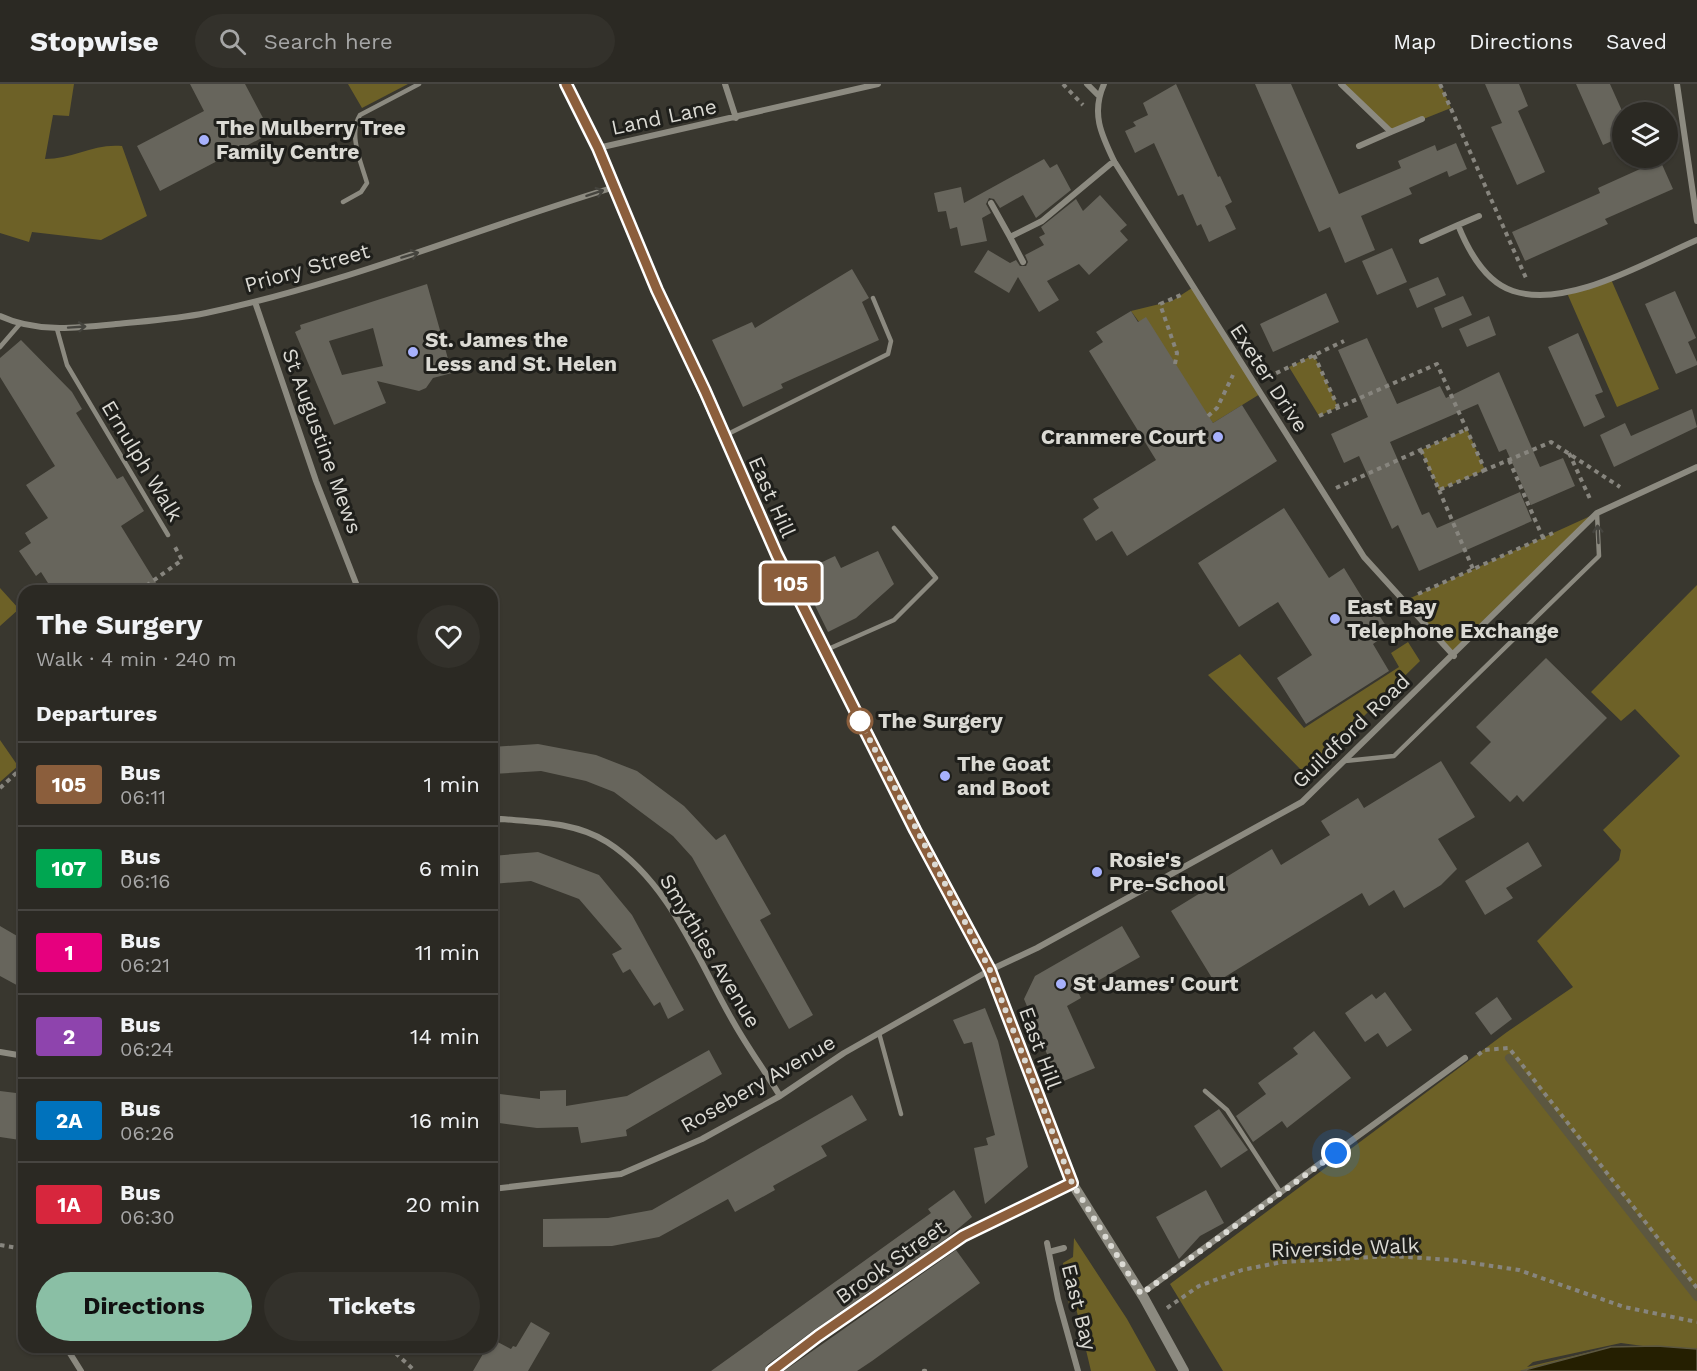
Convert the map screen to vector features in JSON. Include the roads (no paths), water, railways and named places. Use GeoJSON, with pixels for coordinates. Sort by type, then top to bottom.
{"type":"FeatureCollection","features":[{"type":"Feature","properties":{"kind":"street","name":"East Hill"},"geometry":{"type":"LineString","coordinates":[[566,84],[598,148],[657,290],[777,555],[915,830],[990,970],[1072,1183],[1141,1294],[1185,1371]]}},
{"type":"Feature","properties":{"kind":"street"},"geometry":{"type":"LineString","coordinates":[[725,84],[736,118]]}},
{"type":"Feature","properties":{"kind":"street","name":"Land Lane"},"geometry":{"type":"LineString","coordinates":[[598,148],[878,84]]}},
{"type":"Feature","properties":{"kind":"street"},"geometry":{"type":"LineString","coordinates":[[1086,84],[1099,96],[1104,84]]}},
{"type":"Feature","properties":{"kind":"street"},"geometry":{"type":"LineString","coordinates":[[1341,84],[1391,132]]}},
{"type":"Feature","properties":{"kind":"street"},"geometry":{"type":"LineString","coordinates":[[1677,84],[1694,181],[1697,221]]}},
{"type":"Feature","properties":{"kind":"street","name":"Exeter Drive"},"geometry":{"type":"LineString","coordinates":[[1099,96],[1096,118],[1114,161],[1192,288],[1364,557],[1454,656]]}},
{"type":"Feature","properties":{"kind":"street"},"geometry":{"type":"LineString","coordinates":[[1359,146],[1422,119]]}},
{"type":"Feature","properties":{"kind":"street"},"geometry":{"type":"LineString","coordinates":[[1010,237],[1042,221],[1114,161]]}},
{"type":"Feature","properties":{"kind":"street","name":"Priory Street"},"geometry":{"type":"LineString","coordinates":[[0,316],[19,325],[57,329],[165,320],[255,302],[431,249],[615,187]]}},
{"type":"Feature","properties":{"kind":"street"},"geometry":{"type":"LineString","coordinates":[[991,203],[1023,262]]}},
{"type":"Feature","properties":{"kind":"street"},"geometry":{"type":"LineString","coordinates":[[1422,241],[1479,216]]}},
{"type":"Feature","properties":{"kind":"street"},"geometry":{"type":"LineString","coordinates":[[1458,225],[1469,251],[1491,276],[1511,290],[1534,295],[1567,293],[1697,240]]}},
{"type":"Feature","properties":{"kind":"street","name":"St Augustine Mews"},"geometry":{"type":"LineString","coordinates":[[255,302],[316,481],[356,585]]}},
{"type":"Feature","properties":{"kind":"street","name":"Guildford Road"},"geometry":{"type":"LineString","coordinates":[[990,970],[1031,952],[1302,802],[1454,656],[1597,513],[1697,467]]}},
{"type":"Feature","properties":{"kind":"street","name":"Smythies Avenue"},"geometry":{"type":"LineString","coordinates":[[498,820],[557,823],[606,842],[652,882],[698,957],[734,1023],[780,1096]]}},
{"type":"Feature","properties":{"kind":"street","name":"Rosebery Avenue"},"geometry":{"type":"LineString","coordinates":[[498,1188],[621,1174],[702,1139],[780,1096],[879,1033],[990,970]]}},
{"type":"Feature","properties":{"kind":"street"},"geometry":{"type":"LineString","coordinates":[[0,1052],[18,1055]]}},
{"type":"Feature","properties":{"kind":"street"},"geometry":{"type":"LineString","coordinates":[[1141,1294],[1465,1058]]}},
{"type":"Feature","properties":{"kind":"street","name":"Brook Street"},"geometry":{"type":"LineString","coordinates":[[772,1371],[818,1336],[963,1236],[1072,1183]]}},
{"type":"Feature","properties":{"kind":"street","name":"East Bay"},"geometry":{"type":"LineString","coordinates":[[1047,1243],[1058,1299],[1078,1371]]}},
{"type":"Feature","properties":{"kind":"street","name":"East Bay"},"geometry":{"type":"LineString","coordinates":[[1049,1252],[1064,1248]]}},
{"type":"Feature","properties":{"kind":"street"},"geometry":{"type":"LineString","coordinates":[[70,1353],[81,1371]]}},
{"type":"Feature","properties":{"kind":"lane"},"geometry":{"type":"LineString","coordinates":[[343,202],[361,192],[367,183],[354,134],[360,115],[419,84]]}},
{"type":"Feature","properties":{"kind":"lane"},"geometry":{"type":"LineString","coordinates":[[724,436],[888,354],[891,341],[873,298]]}},
{"type":"Feature","properties":{"kind":"lane"},"geometry":{"type":"LineString","coordinates":[[0,347],[19,325]]}},
{"type":"Feature","properties":{"kind":"lane","name":"Ernulph Walk"},"geometry":{"type":"LineString","coordinates":[[57,329],[66,365],[168,536]]}},
{"type":"Feature","properties":{"kind":"lane"},"geometry":{"type":"LineString","coordinates":[[1345,761],[1394,756],[1599,556],[1597,513]]}},
{"type":"Feature","properties":{"kind":"lane"},"geometry":{"type":"LineString","coordinates":[[825,650],[894,620],[936,578],[894,528]]}},
{"type":"Feature","properties":{"kind":"lane"},"geometry":{"type":"LineString","coordinates":[[879,1033],[901,1114]]}},
{"type":"Feature","properties":{"kind":"lane"},"geometry":{"type":"LineString","coordinates":[[1205,1091],[1227,1110],[1281,1193]]}},
{"type":"Feature","properties":{"kind":"waterway"},"geometry":{"type":"LineString","coordinates":[[1509,1058],[1697,1297]]}},
{"type":"Feature","properties":{"kind":"place","name":"The Mulberry Tree Family Centre"},"geometry":{"type":"Point","coordinates":[204,140]}},
{"type":"Feature","properties":{"kind":"place","name":"St. James the Less and St. Helen"},"geometry":{"type":"Point","coordinates":[413,352]}},
{"type":"Feature","properties":{"kind":"place","name":"Cranmere Court"},"geometry":{"type":"Point","coordinates":[1218,437]}},
{"type":"Feature","properties":{"kind":"place","name":"East Bay Telephone Exchange"},"geometry":{"type":"Point","coordinates":[1335,619]}},
{"type":"Feature","properties":{"kind":"place","name":"The Surgery"},"geometry":{"type":"Point","coordinates":[860,721]}},
{"type":"Feature","properties":{"kind":"place","name":"The Goat and Boot"},"geometry":{"type":"Point","coordinates":[945,776]}},
{"type":"Feature","properties":{"kind":"place","name":"Rosie's Pre-School"},"geometry":{"type":"Point","coordinates":[1097,872]}},
{"type":"Feature","properties":{"kind":"place","name":"St James' Court"},"geometry":{"type":"Point","coordinates":[1061,984]}}]}
